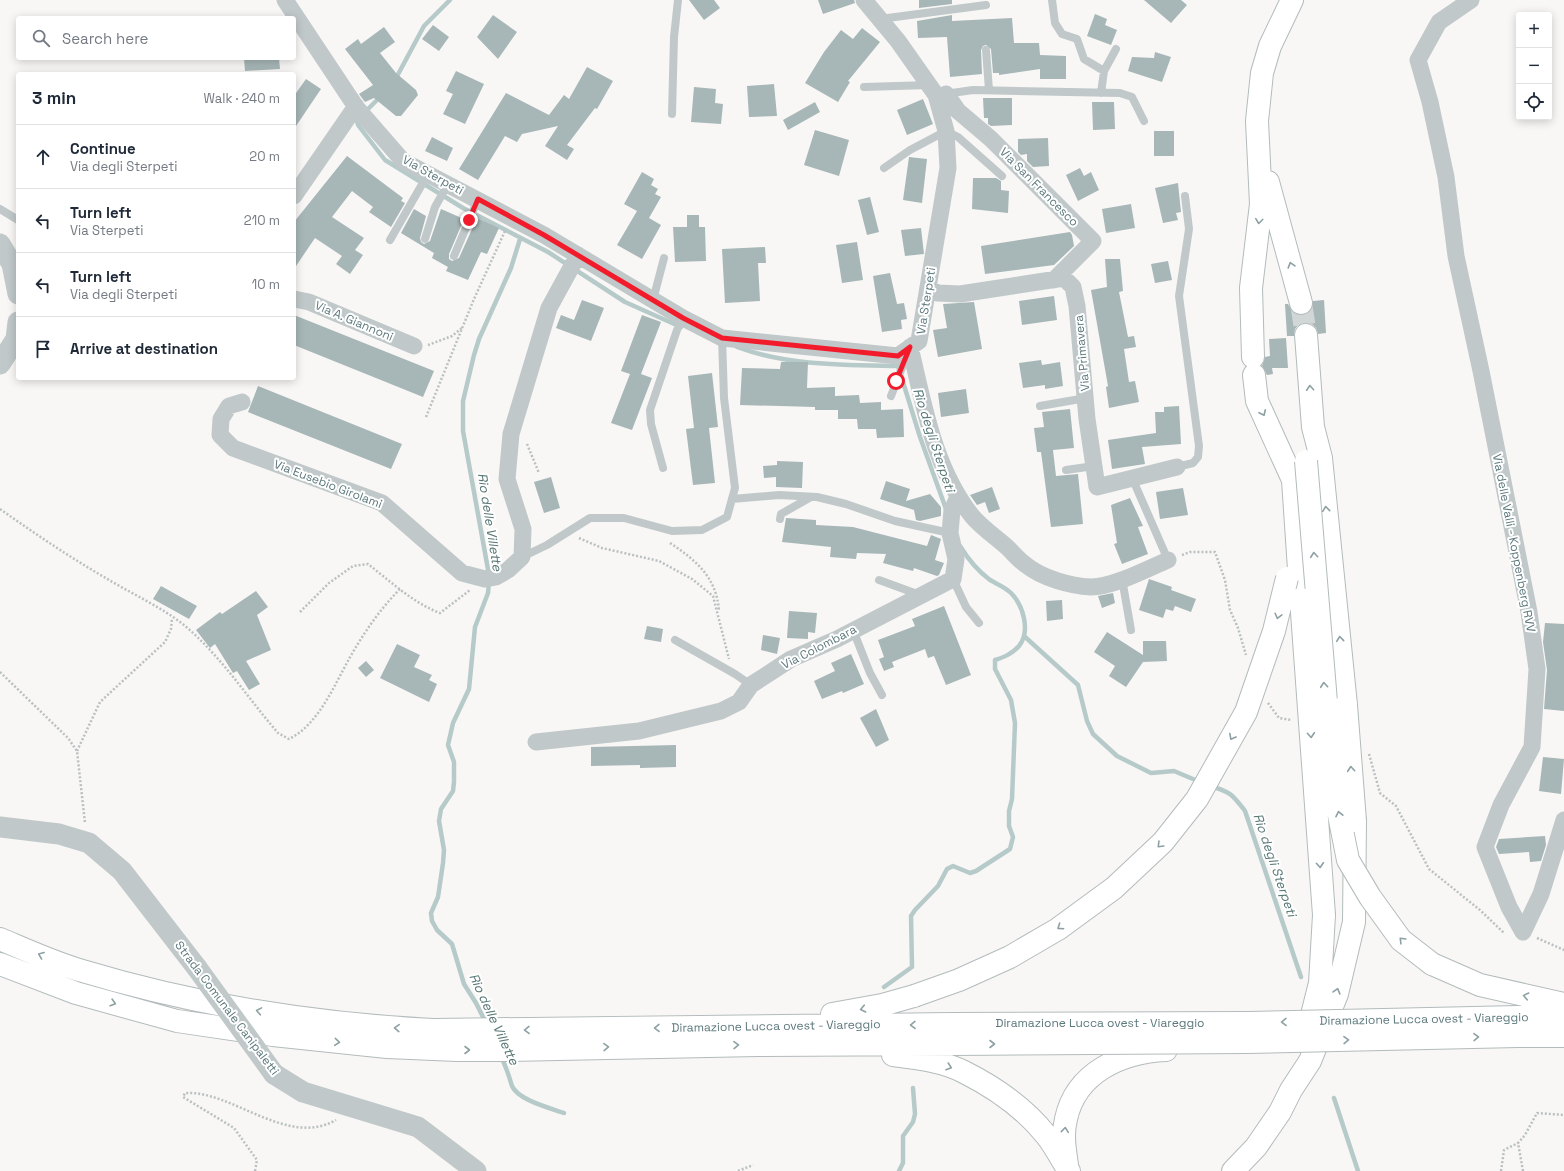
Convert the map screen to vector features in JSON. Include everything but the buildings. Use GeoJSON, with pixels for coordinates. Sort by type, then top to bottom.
{"type":"FeatureCollection","features":[{"type":"Feature","properties":{"kind":"highway"},"geometry":{"type":"LineString","coordinates":[[1291,1090],[1301,1059],[1320,983],[1324,915],[1293,480],[1257,401],[1251,288],[1261,204],[1260,154],[1257,121],[1262,73],[1270,46],[1292,0]]}},
{"type":"Feature","properties":{"kind":"highway"},"geometry":{"type":"LineString","coordinates":[[1260,154],[1301,302]]}},
{"type":"Feature","properties":{"kind":"highway"},"geometry":{"type":"LineString","coordinates":[[1233,1171],[1270,1130],[1291,1090],[1310,1061],[1337,994],[1354,922],[1355,822],[1346,705],[1321,458],[1313,427],[1306,335]]}},
{"type":"Feature","properties":{"kind":"highway"},"geometry":{"type":"LineString","coordinates":[[1313,427],[1306,461],[1329,738],[1336,800],[1348,860],[1370,897],[1401,940],[1432,964],[1480,985],[1564,1004]]}},
{"type":"Feature","properties":{"kind":"highway"},"geometry":{"type":"LineString","coordinates":[[757,1035],[914,996],[959,980],[1010,957],[1058,929],[1114,888],[1163,842],[1197,799],[1246,712],[1274,631],[1297,542]]}},
{"type":"Feature","properties":{"kind":"highway","name":"Diramazione Lucca ovest - Viareggio"},"geometry":{"type":"LineString","coordinates":[[0,939],[77,970],[298,1028],[386,1047],[457,1050],[567,1039],[757,1035],[952,1034],[1248,1023],[1518,1027],[1564,1036]]}},
{"type":"Feature","properties":{"kind":"highway","name":"Diramazione Lucca ovest - Viareggio"},"geometry":{"type":"LineString","coordinates":[[0,964],[76,992],[177,1021],[298,1028]]}},
{"type":"Feature","properties":{"kind":"highway","name":"Diramazione Lucca ovest - Viareggio"},"geometry":{"type":"LineString","coordinates":[[952,1034],[1247,1042],[1518,1027],[1564,1016]]}},
{"type":"Feature","properties":{"kind":"highway"},"geometry":{"type":"LineString","coordinates":[[757,1035],[917,1058],[963,1072],[1014,1104],[1034,1122],[1046,1135],[1068,1170]]}},
{"type":"Feature","properties":{"kind":"highway"},"geometry":{"type":"LineString","coordinates":[[1068,1170],[1064,1139],[1066,1119],[1076,1095],[1098,1070],[1123,1058],[1139,1053],[1247,1042]]}},
{"type":"Feature","properties":{"kind":"street","name":"Via Sterpeti"},"geometry":{"type":"LineString","coordinates":[[285,0],[296,16]]}},
{"type":"Feature","properties":{"kind":"street","name":"Via Sterpeti"},"geometry":{"type":"LineString","coordinates":[[296,16],[359,111],[403,161],[477,203],[573,263],[653,300],[681,323],[722,342],[898,356],[919,341],[948,168],[946,131],[937,91],[864,0]]}},
{"type":"Feature","properties":{"kind":"street","name":"Via delle Valli - Koppenberg RVV"},"geometry":{"type":"LineString","coordinates":[[1471,0],[1439,22],[1418,60],[1446,177],[1456,256],[1481,371],[1527,605],[1537,669],[1532,748],[1501,805],[1485,847],[1509,907],[1523,932]]}},
{"type":"Feature","properties":{"kind":"street","name":"Via San Francesco"},"geometry":{"type":"LineString","coordinates":[[937,91],[991,139],[1094,241],[1054,280]]}},
{"type":"Feature","properties":{"kind":"street"},"geometry":{"type":"LineString","coordinates":[[296,193],[359,111]]}},
{"type":"Feature","properties":{"kind":"street"},"geometry":{"type":"LineString","coordinates":[[9,255],[16,285]]}},
{"type":"Feature","properties":{"kind":"street"},"geometry":{"type":"LineString","coordinates":[[491,578],[522,558],[523,529],[508,479],[511,434],[549,308],[573,263]]}},
{"type":"Feature","properties":{"kind":"street","name":"Via Primavera"},"geometry":{"type":"LineString","coordinates":[[928,289],[938,293],[960,294],[1064,278],[1073,287],[1077,306],[1097,487],[1133,480],[1178,467]]}},
{"type":"Feature","properties":{"kind":"street","name":"Via A. Giannoni"},"geometry":{"type":"LineString","coordinates":[[296,299],[308,302],[414,346]]}},
{"type":"Feature","properties":{"kind":"street"},"geometry":{"type":"LineString","coordinates":[[0,364],[16,339]]}},
{"type":"Feature","properties":{"kind":"street"},"geometry":{"type":"LineString","coordinates":[[910,347],[929,428],[943,468],[958,497],[974,518],[1026,566],[1048,577],[1074,585],[1092,587],[1110,584],[1168,560]]}},
{"type":"Feature","properties":{"kind":"street","name":"Via Eusebio Girolami"},"geometry":{"type":"LineString","coordinates":[[242,402],[229,406],[221,419],[220,434],[233,448],[382,503],[462,573],[491,578]]}},
{"type":"Feature","properties":{"kind":"street"},"geometry":{"type":"LineString","coordinates":[[953,579],[956,559],[950,529],[952,510],[958,497]]}},
{"type":"Feature","properties":{"kind":"street","name":"Via Colombara"},"geometry":{"type":"LineString","coordinates":[[536,742],[639,731],[722,711],[739,702],[751,685],[791,659],[853,630],[953,579]]}},
{"type":"Feature","properties":{"kind":"street"},"geometry":{"type":"LineString","coordinates":[[1523,932],[1541,894],[1554,845],[1564,820]]}},
{"type":"Feature","properties":{"kind":"street","name":"Strada Comunale Canipaletti"},"geometry":{"type":"LineString","coordinates":[[0,827],[59,834],[86,842],[122,871],[197,968],[274,1074],[302,1092],[418,1127],[476,1171]]}},
{"type":"Feature","properties":{"kind":"lane"},"geometry":{"type":"LineString","coordinates":[[672,114],[674,37],[678,0]]}},
{"type":"Feature","properties":{"kind":"lane"},"geometry":{"type":"LineString","coordinates":[[880,19],[986,5],[978,0]]}},
{"type":"Feature","properties":{"kind":"lane"},"geometry":{"type":"LineString","coordinates":[[1052,0],[1055,23],[1062,34],[1077,40],[1084,59],[1104,71]]}},
{"type":"Feature","properties":{"kind":"lane"},"geometry":{"type":"LineString","coordinates":[[1101,93],[1104,71],[1116,49]]}},
{"type":"Feature","properties":{"kind":"lane"},"geometry":{"type":"LineString","coordinates":[[986,50],[989,90]]}},
{"type":"Feature","properties":{"kind":"lane"},"geometry":{"type":"LineString","coordinates":[[864,87],[937,91],[989,90],[1120,93],[1132,97],[1144,121]]}},
{"type":"Feature","properties":{"kind":"lane"},"geometry":{"type":"LineString","coordinates":[[884,168],[910,150],[946,131],[958,136],[1002,176]]}},
{"type":"Feature","properties":{"kind":"lane"},"geometry":{"type":"LineString","coordinates":[[390,240],[427,175]]}},
{"type":"Feature","properties":{"kind":"lane"},"geometry":{"type":"LineString","coordinates":[[425,239],[435,207],[446,186]]}},
{"type":"Feature","properties":{"kind":"lane"},"geometry":{"type":"LineString","coordinates":[[1178,467],[1193,463],[1198,457],[1198,438],[1179,296],[1190,229],[1185,196]]}},
{"type":"Feature","properties":{"kind":"lane"},"geometry":{"type":"LineString","coordinates":[[454,256],[477,203]]}},
{"type":"Feature","properties":{"kind":"lane"},"geometry":{"type":"LineString","coordinates":[[0,209],[16,219]]}},
{"type":"Feature","properties":{"kind":"lane"},"geometry":{"type":"LineString","coordinates":[[653,300],[664,258]]}},
{"type":"Feature","properties":{"kind":"lane"},"geometry":{"type":"LineString","coordinates":[[664,468],[651,424],[650,410],[681,323]]}},
{"type":"Feature","properties":{"kind":"lane"},"geometry":{"type":"LineString","coordinates":[[522,558],[547,545],[590,518],[624,518],[672,531],[702,530],[727,517],[735,488],[724,398],[722,342]]}},
{"type":"Feature","properties":{"kind":"lane"},"geometry":{"type":"LineString","coordinates":[[891,396],[910,347]]}},
{"type":"Feature","properties":{"kind":"lane"},"geometry":{"type":"LineString","coordinates":[[1040,406],[1086,398]]}},
{"type":"Feature","properties":{"kind":"lane"},"geometry":{"type":"LineString","coordinates":[[1066,470],[1094,466]]}},
{"type":"Feature","properties":{"kind":"lane"},"geometry":{"type":"LineString","coordinates":[[1133,480],[1168,560]]}},
{"type":"Feature","properties":{"kind":"lane"},"geometry":{"type":"LineString","coordinates":[[732,499],[779,495],[812,497],[846,504],[895,522],[950,529]]}},
{"type":"Feature","properties":{"kind":"lane"},"geometry":{"type":"LineString","coordinates":[[780,518],[781,514],[812,497]]}},
{"type":"Feature","properties":{"kind":"lane"},"geometry":{"type":"LineString","coordinates":[[1122,578],[1131,630]]}},
{"type":"Feature","properties":{"kind":"lane"},"geometry":{"type":"LineString","coordinates":[[953,579],[966,607],[979,623]]}},
{"type":"Feature","properties":{"kind":"lane"},"geometry":{"type":"LineString","coordinates":[[879,580],[921,596]]}},
{"type":"Feature","properties":{"kind":"lane"},"geometry":{"type":"LineString","coordinates":[[853,630],[870,673],[882,696]]}},
{"type":"Feature","properties":{"kind":"lane"},"geometry":{"type":"LineString","coordinates":[[675,640],[735,674],[751,685]]}},
{"type":"Feature","properties":{"kind":"path"},"geometry":{"type":"LineString","coordinates":[[426,417],[502,238]]}},
{"type":"Feature","properties":{"kind":"path"},"geometry":{"type":"LineString","coordinates":[[414,346],[426,346],[441,341],[452,336],[463,327]]}},
{"type":"Feature","properties":{"kind":"path"},"geometry":{"type":"LineString","coordinates":[[0,509],[43,539],[104,578],[154,604],[184,625],[214,654],[278,733],[289,739],[300,734],[326,702],[349,658],[372,623],[400,589]]}},
{"type":"Feature","properties":{"kind":"path"},"geometry":{"type":"LineString","coordinates":[[644,524],[657,535],[693,558],[711,582],[718,597],[719,617]]}},
{"type":"Feature","properties":{"kind":"path"},"geometry":{"type":"LineString","coordinates":[[572,530],[580,539],[602,548],[659,561],[692,579],[713,596],[730,661],[735,674]]}},
{"type":"Feature","properties":{"kind":"path"},"geometry":{"type":"LineString","coordinates":[[1168,560],[1190,552],[1215,552],[1225,580],[1230,610],[1238,628],[1248,662]]}},
{"type":"Feature","properties":{"kind":"path"},"geometry":{"type":"LineString","coordinates":[[300,612],[329,583],[353,566],[368,564],[429,609],[440,613],[491,578]]}},
{"type":"Feature","properties":{"kind":"path"},"geometry":{"type":"LineString","coordinates":[[77,751],[100,702],[165,642],[171,629],[172,618]]}},
{"type":"Feature","properties":{"kind":"path"},"geometry":{"type":"LineString","coordinates":[[0,672],[68,738],[77,751],[86,842]]}},
{"type":"Feature","properties":{"kind":"path"},"geometry":{"type":"LineString","coordinates":[[1267,701],[1279,718],[1293,720]]}},
{"type":"Feature","properties":{"kind":"path"},"geometry":{"type":"LineString","coordinates":[[1369,752],[1380,793],[1396,806],[1429,869],[1480,910],[1505,934],[1523,932],[1564,950]]}},
{"type":"Feature","properties":{"kind":"path"},"geometry":{"type":"LineString","coordinates":[[255,1171],[257,1160],[234,1128],[183,1097],[186,1093],[194,1092],[210,1096],[261,1117],[294,1126],[325,1126],[358,1108]]}},
{"type":"Feature","properties":{"kind":"path"},"geometry":{"type":"LineString","coordinates":[[1501,1171],[1504,1150],[1518,1143],[1525,1135],[1538,1113],[1564,1115]]}},
{"type":"Feature","properties":{"kind":"path"},"geometry":{"type":"LineString","coordinates":[[1518,1143],[1523,1171]]}},
{"type":"Feature","properties":{"kind":"path"},"geometry":{"type":"LineString","coordinates":[[738,1171],[753,1165]]}},
{"type":"Feature","properties":{"kind":"waterway","name":"Rio degli Sterpeti"},"geometry":{"type":"LineString","coordinates":[[395,80],[424,26],[450,0]]}},
{"type":"Feature","properties":{"kind":"waterway","name":"Rio degli Sterpeti"},"geometry":{"type":"LineString","coordinates":[[365,112],[381,96]]}},
{"type":"Feature","properties":{"kind":"waterway","name":"Rio degli Sterpeti"},"geometry":{"type":"LineString","coordinates":[[360,118],[357,121],[358,125],[385,160],[463,208],[548,252],[625,302],[681,327]]}},
{"type":"Feature","properties":{"kind":"waterway","name":"Rio delle Villette"},"geometry":{"type":"LineString","coordinates":[[489,575],[463,431],[463,401],[479,339],[511,268],[520,239]]}},
{"type":"Feature","properties":{"kind":"waterway","name":"Rio degli Sterpeti"},"geometry":{"type":"LineString","coordinates":[[737,347],[776,358],[796,361],[837,365],[898,366],[920,437],[946,509]]}},
{"type":"Feature","properties":{"kind":"waterway"},"geometry":{"type":"LineString","coordinates":[[884,987],[912,967],[911,916],[938,886],[947,869],[953,866],[970,873],[976,871],[1010,849],[1013,837],[1009,826],[1009,811],[1012,799],[1015,723],[1011,700],[995,669],[995,660],[1011,653],[1019,646],[1023,640],[1025,626],[1024,618],[1019,604],[1011,593],[981,573],[960,546]]}},
{"type":"Feature","properties":{"kind":"waterway","name":"Rio delle Villette"},"geometry":{"type":"LineString","coordinates":[[486,1023],[464,984],[452,944],[437,930],[432,921],[431,913],[438,897],[443,863],[444,850],[439,821],[441,809],[453,791],[454,782],[454,762],[448,745],[453,723],[469,689],[475,627],[488,593],[489,582]]}},
{"type":"Feature","properties":{"kind":"waterway","name":"Rio degli Sterpeti"},"geometry":{"type":"LineString","coordinates":[[1024,636],[1078,685],[1087,721],[1093,734],[1117,756],[1151,773],[1174,771],[1200,782]]}},
{"type":"Feature","properties":{"kind":"waterway","name":"Rio degli Sterpeti"},"geometry":{"type":"LineString","coordinates":[[1211,786],[1223,790],[1231,795],[1245,811],[1301,977]]}},
{"type":"Feature","properties":{"kind":"waterway","name":"Rio delle Villette"},"geometry":{"type":"LineString","coordinates":[[501,1057],[515,1091],[535,1103],[564,1113]]}},
{"type":"Feature","properties":{"kind":"waterway"},"geometry":{"type":"LineString","coordinates":[[899,1171],[903,1163],[903,1136],[913,1122],[915,1114],[913,1088]]}},
{"type":"Feature","properties":{"kind":"waterway","name":"Rio degli Sterpeti"},"geometry":{"type":"LineString","coordinates":[[1334,1098],[1358,1171]]}},
{"type":"Feature","properties":{"kind":"tunnel"},"geometry":{"type":"LineString","coordinates":[[1301,303],[1306,335]]}},
{"type":"Feature","properties":{"kind":"route"},"geometry":{"type":"LineString","coordinates":[[469,220],[478,199],[544,235],[683,318],[722,338],[898,356],[910,347],[896,381]]}}]}
